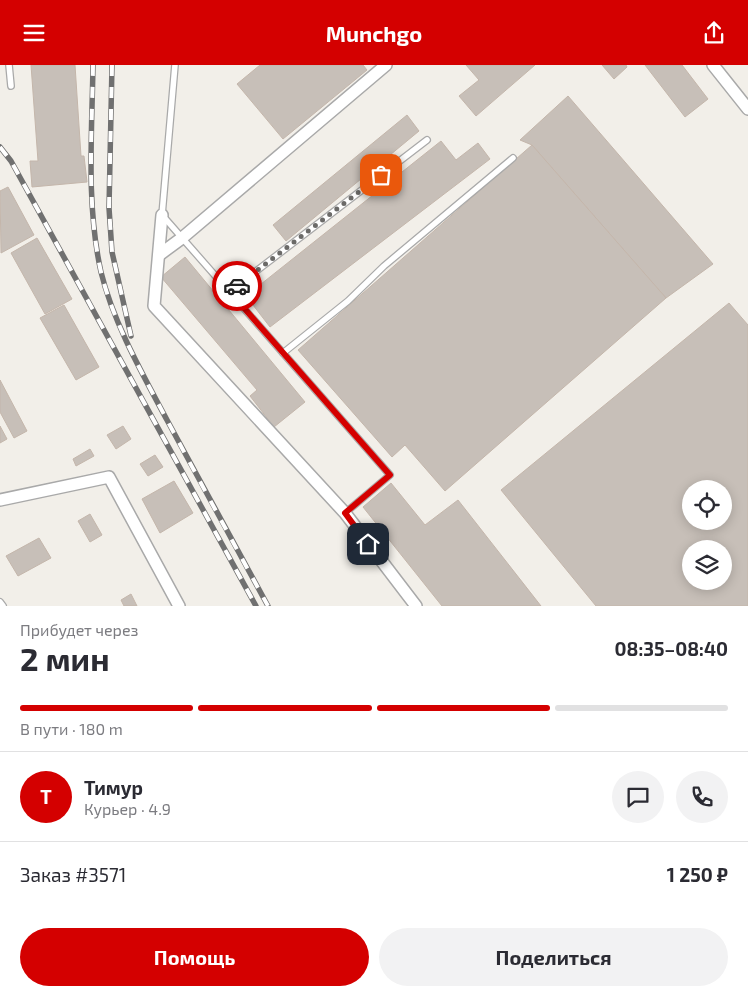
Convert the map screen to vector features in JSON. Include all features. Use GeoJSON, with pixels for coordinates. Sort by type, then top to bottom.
{"type":"FeatureCollection","features":[{"type":"Feature","properties":{"kind":"street"},"geometry":{"type":"LineString","coordinates":[[159,255],[182,238],[386,65]]}},
{"type":"Feature","properties":{"kind":"street"},"geometry":{"type":"LineString","coordinates":[[713,65],[748,109]]}},
{"type":"Feature","properties":{"kind":"street"},"geometry":{"type":"LineString","coordinates":[[162,215],[154,306],[345,513],[416,606]]}},
{"type":"Feature","properties":{"kind":"street"},"geometry":{"type":"LineString","coordinates":[[0,500],[109,477],[179,606]]}},
{"type":"Feature","properties":{"kind":"lane"},"geometry":{"type":"LineString","coordinates":[[9,65],[11,86]]}},
{"type":"Feature","properties":{"kind":"lane"},"geometry":{"type":"LineString","coordinates":[[175,65],[162,215],[390,475],[345,513]]}},
{"type":"Feature","properties":{"kind":"lane"},"geometry":{"type":"LineString","coordinates":[[230,292],[426,140]]}},
{"type":"Feature","properties":{"kind":"lane"},"geometry":{"type":"LineString","coordinates":[[283,353],[348,301],[384,266],[513,158]]}},
{"type":"Feature","properties":{"kind":"lane"},"geometry":{"type":"LineString","coordinates":[[0,602],[3,606]]}},
{"type":"Feature","properties":{"kind":"building"},"geometry":{"type":"Polygon","coordinates":[[[31,65],[75,65],[81,156],[84,156],[87,182],[32,187],[30,161],[38,161],[31,65]]]}},
{"type":"Feature","properties":{"kind":"building"},"geometry":{"type":"Polygon","coordinates":[[[260,65],[363,65],[367,70],[283,139],[237,84],[260,65]]]}},
{"type":"Feature","properties":{"kind":"building"},"geometry":{"type":"Polygon","coordinates":[[[466,65],[535,65],[476,116],[459,96],[479,80],[466,65]]]}},
{"type":"Feature","properties":{"kind":"building"},"geometry":{"type":"Polygon","coordinates":[[[602,65],[626,65],[627,67],[614,79],[602,65]]]}},
{"type":"Feature","properties":{"kind":"building"},"geometry":{"type":"Polygon","coordinates":[[[645,65],[682,65],[708,99],[685,117],[645,65]]]}},
{"type":"Feature","properties":{"kind":"building"},"geometry":{"type":"Polygon","coordinates":[[[568,96],[713,264],[666,298],[532,145],[520,140],[568,96]]]}},
{"type":"Feature","properties":{"kind":"building"},"geometry":{"type":"Polygon","coordinates":[[[407,115],[419,131],[286,241],[273,225],[407,115]]]}},
{"type":"Feature","properties":{"kind":"building"},"geometry":{"type":"Polygon","coordinates":[[[441,141],[456,160],[478,143],[490,159],[270,327],[246,296],[441,141]]]}},
{"type":"Feature","properties":{"kind":"building"},"geometry":{"type":"Polygon","coordinates":[[[532,145],[666,298],[445,491],[405,445],[392,457],[298,350],[532,145]]]}},
{"type":"Feature","properties":{"kind":"building"},"geometry":{"type":"Polygon","coordinates":[[[8,187],[34,235],[1,253],[0,191],[8,187]]]}},
{"type":"Feature","properties":{"kind":"building"},"geometry":{"type":"Polygon","coordinates":[[[37,238],[72,299],[45,314],[11,253],[37,238]]]}},
{"type":"Feature","properties":{"kind":"building"},"geometry":{"type":"Polygon","coordinates":[[[185,257],[305,402],[274,427],[250,396],[257,390],[161,277],[185,257]]]}},
{"type":"Feature","properties":{"kind":"building"},"geometry":{"type":"Polygon","coordinates":[[[729,303],[748,325],[748,606],[596,606],[501,490],[729,303]]]}},
{"type":"Feature","properties":{"kind":"building"},"geometry":{"type":"Polygon","coordinates":[[[64,305],[99,367],[76,380],[40,318],[64,305]]]}},
{"type":"Feature","properties":{"kind":"building"},"geometry":{"type":"Polygon","coordinates":[[[0,380],[27,431],[14,438],[0,412],[0,380]]]}},
{"type":"Feature","properties":{"kind":"building"},"geometry":{"type":"Polygon","coordinates":[[[0,426],[7,439],[0,443],[0,426]]]}},
{"type":"Feature","properties":{"kind":"building"},"geometry":{"type":"Polygon","coordinates":[[[123,426],[131,439],[116,449],[107,435],[123,426]]]}},
{"type":"Feature","properties":{"kind":"building"},"geometry":{"type":"Polygon","coordinates":[[[90,449],[94,456],[76,466],[73,459],[90,449]]]}},
{"type":"Feature","properties":{"kind":"building"},"geometry":{"type":"Polygon","coordinates":[[[155,455],[163,467],[148,476],[140,464],[155,455]]]}},
{"type":"Feature","properties":{"kind":"building"},"geometry":{"type":"Polygon","coordinates":[[[174,481],[193,513],[160,533],[142,499],[174,481]]]}},
{"type":"Feature","properties":{"kind":"building"},"geometry":{"type":"Polygon","coordinates":[[[391,483],[425,525],[458,500],[541,606],[442,606],[363,507],[391,483]]]}},
{"type":"Feature","properties":{"kind":"building"},"geometry":{"type":"Polygon","coordinates":[[[90,514],[102,535],[90,542],[78,521],[90,514]]]}},
{"type":"Feature","properties":{"kind":"building"},"geometry":{"type":"Polygon","coordinates":[[[39,538],[51,558],[18,576],[6,556],[39,538]]]}},
{"type":"Feature","properties":{"kind":"building"},"geometry":{"type":"Polygon","coordinates":[[[131,594],[137,606],[124,606],[121,600],[131,594]]]}},
{"type":"Feature","properties":{"kind":"railway"},"geometry":{"type":"LineString","coordinates":[[93,65],[91,143],[93,221],[96,247],[106,291],[139,367],[268,606]]}},
{"type":"Feature","properties":{"kind":"railway"},"geometry":{"type":"LineString","coordinates":[[112,65],[109,208],[112,252],[131,336]]}},
{"type":"Feature","properties":{"kind":"railway"},"geometry":{"type":"LineString","coordinates":[[0,147],[11,161],[256,606]]}},
{"type":"Feature","properties":{"kind":"way so far"},"geometry":{"type":"LineString","coordinates":[[237,286],[381,175]]}},
{"type":"Feature","properties":{"kind":"route"},"geometry":{"type":"LineString","coordinates":[[237,286],[230,292],[390,475],[345,513],[368,544]]}}]}
